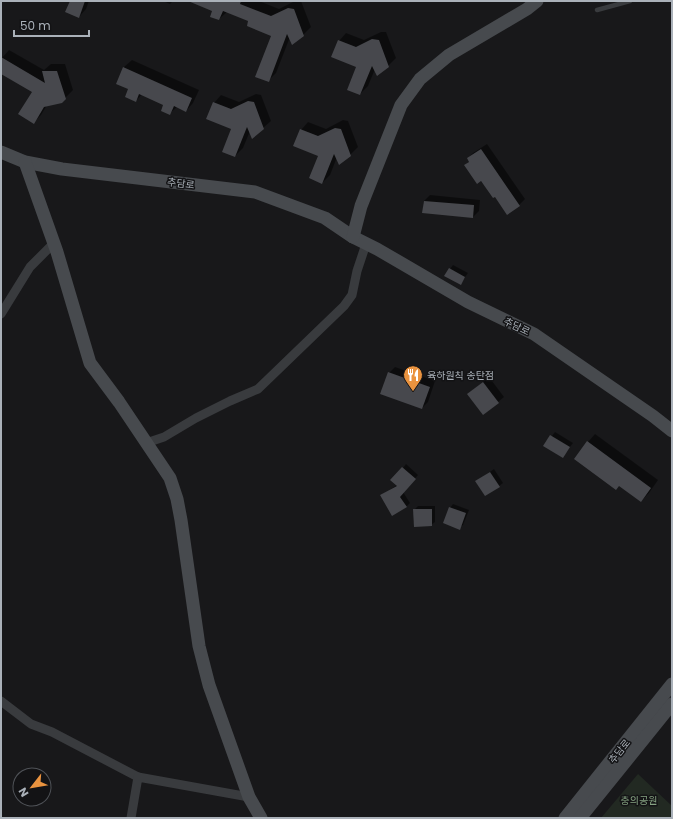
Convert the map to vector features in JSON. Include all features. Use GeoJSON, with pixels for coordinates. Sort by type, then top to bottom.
{"type":"FeatureCollection","features":[{"type":"Feature","properties":{"kind":"street"},"geometry":{"type":"LineString","coordinates":[[353,237],[361,206],[401,105],[420,79],[449,55],[537,1]]}},
{"type":"Feature","properties":{"kind":"street","name":"추담로"},"geometry":{"type":"LineString","coordinates":[[1,152],[25,162],[62,168],[255,192],[325,218],[353,237],[377,248],[468,302],[534,334],[653,416],[672,431]]}},
{"type":"Feature","properties":{"kind":"street"},"geometry":{"type":"LineString","coordinates":[[25,162],[54,243],[90,363],[119,402],[170,478],[177,499],[181,520],[199,646],[209,684],[249,797],[261,818]]}},
{"type":"Feature","properties":{"kind":"street"},"geometry":{"type":"LineString","coordinates":[[1,314],[30,268],[54,243]]}},
{"type":"Feature","properties":{"kind":"street"},"geometry":{"type":"LineString","coordinates":[[146,443],[164,438],[230,400],[258,389],[344,306],[352,295],[357,271],[366,244]]}},
{"type":"Feature","properties":{"kind":"street","name":"추담로"},"geometry":{"type":"LineString","coordinates":[[565,818],[672,684]]}},
{"type":"Feature","properties":{"kind":"street"},"geometry":{"type":"LineString","coordinates":[[1,701],[31,724],[52,732],[138,777],[249,797]]}},
{"type":"Feature","properties":{"kind":"street","name":"추담로"},"geometry":{"type":"LineString","coordinates":[[580,818],[672,704]]}},
{"type":"Feature","properties":{"kind":"street"},"geometry":{"type":"LineString","coordinates":[[132,818],[138,777]]}},
{"type":"Feature","properties":{"kind":"lane"},"geometry":{"type":"LineString","coordinates":[[597,10],[630,1]]}},
{"type":"Feature","properties":{"kind":"green space","name":"충의공원"},"geometry":{"type":"Polygon","coordinates":[[[638,774],[672,806],[672,818],[601,818],[638,774]]]}},
{"type":"Feature","properties":{"kind":"building"},"geometry":{"type":"Polygon","coordinates":[[[70,1],[85,1],[79,18],[65,12],[70,1]]]}},
{"type":"Feature","properties":{"kind":"building"},"geometry":{"type":"Polygon","coordinates":[[[188,1],[241,1],[240,4],[271,16],[288,8],[294,9],[304,36],[292,45],[287,34],[269,82],[255,77],[271,36],[247,26],[248,21],[223,11],[219,20],[210,17],[212,11],[188,1]]]}},
{"type":"Feature","properties":{"kind":"building"},"geometry":{"type":"Polygon","coordinates":[[[372,39],[379,40],[389,67],[377,76],[372,66],[360,95],[347,90],[356,67],[331,57],[338,40],[356,47],[372,39]]]}},
{"type":"Feature","properties":{"kind":"building"},"geometry":{"type":"Polygon","coordinates":[[[1,57],[45,83],[42,71],[57,71],[66,99],[62,103],[44,107],[34,124],[18,114],[32,92],[1,74],[1,57]]]}},
{"type":"Feature","properties":{"kind":"building"},"geometry":{"type":"Polygon","coordinates":[[[123,67],[192,98],[186,112],[174,106],[170,115],[161,111],[163,105],[139,94],[136,102],[125,97],[128,89],[116,84],[123,67]]]}},
{"type":"Feature","properties":{"kind":"building"},"geometry":{"type":"Polygon","coordinates":[[[248,101],[254,102],[264,129],[252,139],[247,127],[235,157],[222,152],[231,129],[206,119],[213,102],[231,109],[248,101]]]}},
{"type":"Feature","properties":{"kind":"building"},"geometry":{"type":"Polygon","coordinates":[[[335,128],[341,129],[351,156],[339,165],[334,154],[322,184],[309,178],[318,156],[293,146],[300,129],[318,136],[335,128]]]}},
{"type":"Feature","properties":{"kind":"building"},"geometry":{"type":"Polygon","coordinates":[[[481,149],[520,206],[507,215],[495,197],[493,198],[481,181],[477,184],[464,165],[469,162],[467,158],[481,149]]]}},
{"type":"Feature","properties":{"kind":"building"},"geometry":{"type":"Polygon","coordinates":[[[424,201],[474,205],[473,218],[422,213],[424,201]]]}},
{"type":"Feature","properties":{"kind":"building"},"geometry":{"type":"Polygon","coordinates":[[[449,268],[465,277],[461,285],[444,276],[449,268]]]}},
{"type":"Feature","properties":{"kind":"building"},"geometry":{"type":"Polygon","coordinates":[[[388,372],[430,387],[422,409],[380,394],[388,372]]]}},
{"type":"Feature","properties":{"kind":"building"},"geometry":{"type":"Polygon","coordinates":[[[483,382],[499,403],[483,415],[467,394],[483,382]]]}},
{"type":"Feature","properties":{"kind":"building"},"geometry":{"type":"Polygon","coordinates":[[[550,435],[570,447],[563,458],[543,446],[550,435]]]}},
{"type":"Feature","properties":{"kind":"building"},"geometry":{"type":"Polygon","coordinates":[[[587,441],[651,488],[641,502],[619,486],[616,490],[574,459],[587,441]]]}},
{"type":"Feature","properties":{"kind":"building"},"geometry":{"type":"Polygon","coordinates":[[[402,467],[416,479],[400,497],[407,507],[392,516],[380,495],[397,486],[390,480],[402,467]]]}},
{"type":"Feature","properties":{"kind":"building"},"geometry":{"type":"Polygon","coordinates":[[[490,472],[500,487],[485,496],[475,481],[490,472]]]}},
{"type":"Feature","properties":{"kind":"building"},"geometry":{"type":"Polygon","coordinates":[[[449,507],[466,513],[460,530],[443,523],[449,507]]]}},
{"type":"Feature","properties":{"kind":"building"},"geometry":{"type":"Polygon","coordinates":[[[413,509],[432,509],[432,526],[414,527],[413,509]]]}},
{"type":"Feature","properties":{"kind":"place","name":"육하원칙 송탄점"},"geometry":{"type":"Point","coordinates":[413,392]}}]}
